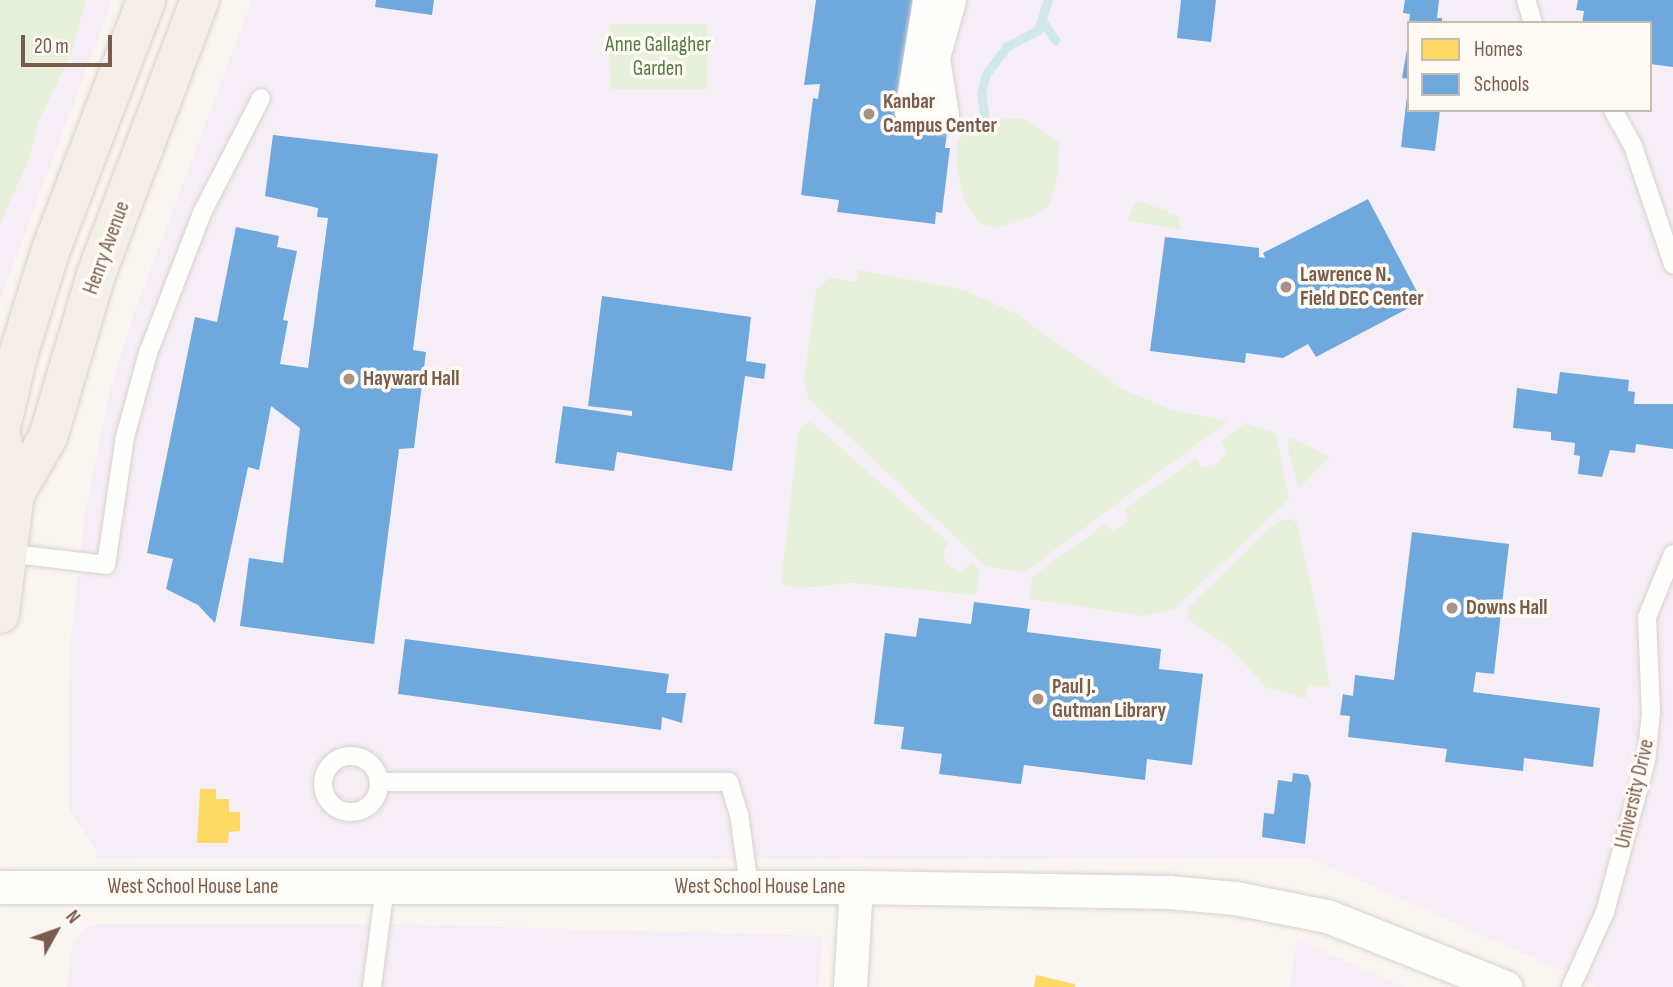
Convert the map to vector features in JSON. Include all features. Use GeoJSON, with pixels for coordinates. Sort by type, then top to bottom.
{"type":"FeatureCollection","features":[{"type":"Feature","properties":{"kind":"main road","name":"Henry Avenue"},"geometry":{"type":"LineString","coordinates":[[15,494],[0,432],[18,355],[50,252],[146,0]]}},
{"type":"Feature","properties":{"kind":"main road","name":"Henry Avenue"},"geometry":{"type":"LineString","coordinates":[[0,614],[15,494],[48,437],[97,272],[200,0]]}},
{"type":"Feature","properties":{"kind":"street"},"geometry":{"type":"LineString","coordinates":[[929,0],[911,111],[942,116],[933,57],[948,0]]}},
{"type":"Feature","properties":{"kind":"street","name":"West School House Lane"},"geometry":{"type":"LineString","coordinates":[[0,887],[749,886],[1168,892],[1271,904],[1381,934],[1505,987]]}},
{"type":"Feature","properties":{"kind":"street"},"geometry":{"type":"LineString","coordinates":[[850,987],[856,887]]}},
{"type":"Feature","properties":{"kind":"lane"},"geometry":{"type":"LineString","coordinates":[[1526,0],[1532,21]]}},
{"type":"Feature","properties":{"kind":"lane"},"geometry":{"type":"LineString","coordinates":[[6,553],[106,565],[125,436],[148,353],[202,213],[261,98]]}},
{"type":"Feature","properties":{"kind":"lane"},"geometry":{"type":"LineString","coordinates":[[1614,112],[1633,146],[1673,264]]}},
{"type":"Feature","properties":{"kind":"lane","name":"University Drive"},"geometry":{"type":"LineString","coordinates":[[1571,987],[1605,912],[1646,761],[1651,713],[1647,617],[1673,554]]}},
{"type":"Feature","properties":{"kind":"lane"},"geometry":{"type":"LineString","coordinates":[[380,782],[729,782],[739,814],[749,886]]}},
{"type":"Feature","properties":{"kind":"lane"},"geometry":{"type":"LineString","coordinates":[[372,987],[385,887]]}},
{"type":"Feature","properties":{"kind":"shaded area"},"geometry":{"type":"Polygon","coordinates":[[[0,0],[112,0],[0,300],[0,0]]]}},
{"type":"Feature","properties":{"kind":"shaded area"},"geometry":{"type":"Polygon","coordinates":[[[252,0],[1673,0],[1673,987],[1598,987],[1310,858],[96,859],[96,850],[69,809],[70,648],[85,512],[109,395],[132,319],[252,0]]]}},
{"type":"Feature","properties":{"kind":"shaded area"},"geometry":{"type":"Polygon","coordinates":[[[97,924],[391,924],[823,936],[818,987],[67,987],[73,941],[87,927],[97,924]]]}},
{"type":"Feature","properties":{"kind":"shaded area"},"geometry":{"type":"Polygon","coordinates":[[[1297,939],[1404,987],[1290,987],[1297,939]]]}},
{"type":"Feature","properties":{"kind":"green space"},"geometry":{"type":"Polygon","coordinates":[[[0,0],[86,0],[71,55],[39,120],[29,159],[0,225],[0,0]]]}},
{"type":"Feature","properties":{"kind":"green space","name":"Anne Gallagher Garden"},"geometry":{"type":"Polygon","coordinates":[[[609,24],[707,24],[707,89],[610,89],[609,24]]]}},
{"type":"Feature","properties":{"kind":"green space"},"geometry":{"type":"Polygon","coordinates":[[[1025,119],[1059,142],[1058,172],[1050,205],[1030,218],[996,228],[979,223],[964,199],[957,168],[957,141],[985,120],[1025,119]]]}},
{"type":"Feature","properties":{"kind":"green space"},"geometry":{"type":"Polygon","coordinates":[[[1137,200],[1178,216],[1181,230],[1127,220],[1137,200]]]}},
{"type":"Feature","properties":{"kind":"green space"},"geometry":{"type":"Polygon","coordinates":[[[858,270],[965,290],[1016,314],[1124,390],[1173,410],[1228,421],[1025,572],[987,567],[808,398],[804,381],[816,290],[830,278],[857,282],[858,270]]]}},
{"type":"Feature","properties":{"kind":"green space"},"geometry":{"type":"Polygon","coordinates":[[[810,421],[949,543],[943,552],[946,563],[960,572],[972,563],[980,571],[976,595],[851,583],[799,588],[781,584],[798,432],[810,421]]]}},
{"type":"Feature","properties":{"kind":"green space"},"geometry":{"type":"Polygon","coordinates":[[[1246,423],[1276,434],[1289,499],[1174,609],[1144,616],[1029,599],[1032,577],[1105,524],[1113,532],[1129,521],[1125,509],[1195,459],[1203,468],[1219,462],[1226,452],[1221,441],[1246,423]]]}},
{"type":"Feature","properties":{"kind":"green space"},"geometry":{"type":"Polygon","coordinates":[[[1289,437],[1330,456],[1299,489],[1288,450],[1289,437]]]}},
{"type":"Feature","properties":{"kind":"green space"},"geometry":{"type":"Polygon","coordinates":[[[1291,519],[1297,524],[1321,631],[1330,688],[1307,685],[1306,699],[1267,688],[1227,645],[1186,618],[1189,607],[1278,521],[1291,519]]]}},
{"type":"Feature","properties":{"kind":"building: Homes"},"geometry":{"type":"Polygon","coordinates":[[[200,789],[216,789],[216,799],[229,799],[229,812],[240,812],[240,831],[229,832],[228,843],[197,843],[200,789]]]}},
{"type":"Feature","properties":{"kind":"building: Homes"},"geometry":{"type":"Polygon","coordinates":[[[1036,975],[1075,984],[1075,987],[1034,987],[1036,975]]]}},
{"type":"Feature","properties":{"kind":"building: Schools"},"geometry":{"type":"Polygon","coordinates":[[[376,0],[434,0],[432,15],[375,7],[376,0]]]}},
{"type":"Feature","properties":{"kind":"building: Schools","name":"Kanbar Campus Center"},"geometry":{"type":"Polygon","coordinates":[[[816,0],[929,0],[949,117],[945,148],[950,148],[942,213],[936,212],[935,224],[837,212],[839,200],[801,195],[813,98],[818,99],[820,84],[804,85],[816,0]]]}},
{"type":"Feature","properties":{"kind":"building: Schools"},"geometry":{"type":"Polygon","coordinates":[[[1181,0],[1216,0],[1211,42],[1177,38],[1181,0]]]}},
{"type":"Feature","properties":{"kind":"building: Schools"},"geometry":{"type":"Polygon","coordinates":[[[1405,0],[1439,0],[1437,18],[1442,18],[1442,21],[1409,21],[1410,14],[1403,13],[1405,0]]]}},
{"type":"Feature","properties":{"kind":"building: Schools"},"geometry":{"type":"Polygon","coordinates":[[[1578,0],[1673,0],[1673,67],[1652,64],[1652,21],[1582,21],[1584,11],[1576,10],[1578,0]]]}},
{"type":"Feature","properties":{"kind":"building: Schools"},"geometry":{"type":"Polygon","coordinates":[[[1407,49],[1407,79],[1402,78],[1407,49]]]}},
{"type":"Feature","properties":{"kind":"building: Schools"},"geometry":{"type":"Polygon","coordinates":[[[1407,96],[1407,112],[1440,112],[1435,151],[1401,147],[1407,96]]]}},
{"type":"Feature","properties":{"kind":"building: Schools","name":"Hayward Hall"},"geometry":{"type":"Polygon","coordinates":[[[273,135],[438,154],[413,350],[426,352],[414,448],[399,449],[374,644],[240,626],[249,558],[283,563],[300,428],[271,406],[259,470],[248,467],[215,623],[198,605],[166,589],[173,559],[147,553],[195,317],[217,322],[236,227],[279,236],[277,247],[297,251],[283,320],[288,321],[280,364],[308,368],[328,218],[317,217],[318,208],[265,196],[273,135]]]}},
{"type":"Feature","properties":{"kind":"building: Schools","name":"Lawrence N. Field DEC Center"},"geometry":{"type":"Polygon","coordinates":[[[1368,199],[1422,301],[1316,357],[1308,344],[1283,358],[1246,353],[1245,363],[1150,351],[1165,237],[1259,248],[1259,257],[1265,258],[1263,253],[1368,199]]]}},
{"type":"Feature","properties":{"kind":"building: Schools"},"geometry":{"type":"Polygon","coordinates":[[[602,296],[751,317],[746,361],[766,364],[764,379],[745,376],[732,471],[617,452],[614,471],[555,463],[563,406],[632,416],[632,411],[588,406],[602,296]]]}},
{"type":"Feature","properties":{"kind":"building: Schools"},"geometry":{"type":"Polygon","coordinates":[[[1560,372],[1629,380],[1628,391],[1635,392],[1634,404],[1673,404],[1673,449],[1636,444],[1635,453],[1610,450],[1602,477],[1578,474],[1580,456],[1574,455],[1575,443],[1551,440],[1551,432],[1513,428],[1517,388],[1557,394],[1560,372]]]}},
{"type":"Feature","properties":{"kind":"building: Schools","name":"Downs Hall"},"geometry":{"type":"Polygon","coordinates":[[[1412,532],[1509,544],[1494,674],[1476,672],[1473,692],[1600,708],[1593,767],[1524,758],[1523,771],[1445,762],[1447,749],[1348,737],[1350,716],[1340,715],[1343,694],[1353,696],[1355,675],[1394,680],[1412,532]]]}},
{"type":"Feature","properties":{"kind":"building: Schools","name":"Paul J. Gutman Library"},"geometry":{"type":"Polygon","coordinates":[[[974,602],[1030,609],[1027,632],[1161,649],[1159,669],[1203,674],[1192,765],[1147,759],[1145,780],[1024,765],[1021,784],[939,774],[942,754],[901,749],[904,727],[874,724],[885,633],[916,637],[919,618],[971,624],[974,602]]]}},
{"type":"Feature","properties":{"kind":"building: Schools"},"geometry":{"type":"Polygon","coordinates":[[[405,639],[669,674],[666,693],[686,693],[682,723],[662,717],[661,730],[398,694],[405,639]]]}},
{"type":"Feature","properties":{"kind":"building: Schools"},"geometry":{"type":"Polygon","coordinates":[[[1293,773],[1308,775],[1311,784],[1305,844],[1262,837],[1264,813],[1274,814],[1278,780],[1292,782],[1293,773]]]}},
{"type":"Feature","properties":{"kind":"waterway"},"geometry":{"type":"LineString","coordinates":[[985,120],[981,93],[986,74],[1006,47],[1038,30],[1048,0]]}},
{"type":"Feature","properties":{"kind":"waterway"},"geometry":{"type":"LineString","coordinates":[[1043,22],[1055,40]]}},
{"type":"Feature","properties":{"kind":"place","name":"Kanbar Campus Center"},"geometry":{"type":"Point","coordinates":[869,114]}},
{"type":"Feature","properties":{"kind":"place","name":"Lawrence N. Field DEC Center"},"geometry":{"type":"Point","coordinates":[1286,287]}},
{"type":"Feature","properties":{"kind":"place","name":"Hayward Hall"},"geometry":{"type":"Point","coordinates":[349,379]}},
{"type":"Feature","properties":{"kind":"place","name":"Downs Hall"},"geometry":{"type":"Point","coordinates":[1452,608]}},
{"type":"Feature","properties":{"kind":"place","name":"Paul J. Gutman Library"},"geometry":{"type":"Point","coordinates":[1038,699]}}]}
